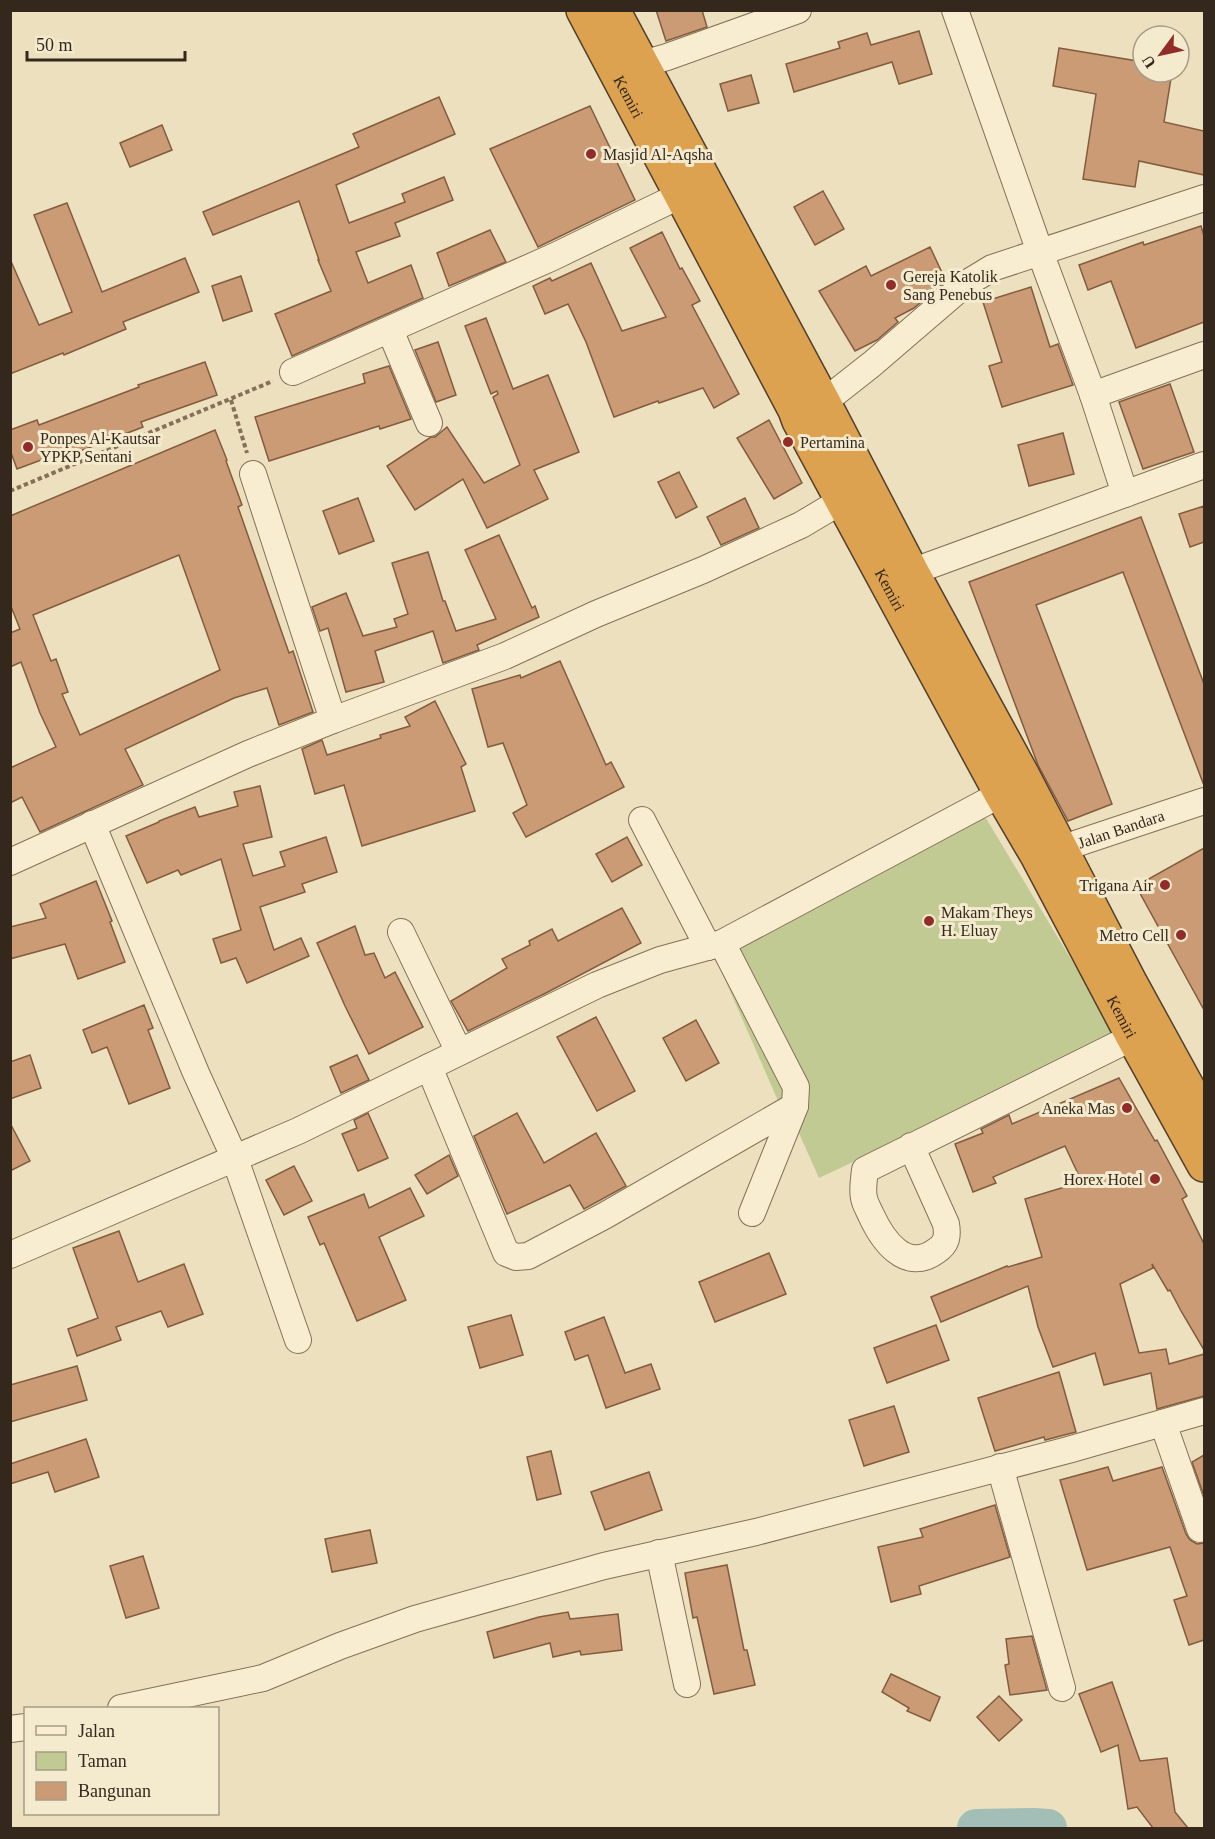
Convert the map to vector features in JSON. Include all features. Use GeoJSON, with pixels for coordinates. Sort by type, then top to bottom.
{"type":"FeatureCollection","features":[{"type":"Feature","properties":{"kind":"highway","name":"Kemiri"},"geometry":{"type":"LineString","coordinates":[[583,10],[629,68],[899,577],[1050,852],[1131,984],[1204,1117]]}},
{"type":"Feature","properties":{"kind":"highway","name":"Kemiri"},"geometry":{"type":"LineString","coordinates":[[613,10],[629,68],[681,195],[770,335]]}},
{"type":"Feature","properties":{"kind":"highway","name":"Kemiri"},"geometry":{"type":"LineString","coordinates":[[812,412],[843,500],[899,577],[1001,794],[1050,852],[1133,1038],[1202,1156]]}},
{"type":"Feature","properties":{"kind":"street"},"geometry":{"type":"LineString","coordinates":[[629,68],[798,10]]}},
{"type":"Feature","properties":{"kind":"street"},"geometry":{"type":"LineString","coordinates":[[955,10],[1040,252],[1093,394],[1125,494]]}},
{"type":"Feature","properties":{"kind":"street"},"geometry":{"type":"LineString","coordinates":[[293,372],[553,257],[681,195]]}},
{"type":"Feature","properties":{"kind":"street"},"geometry":{"type":"LineString","coordinates":[[812,412],[973,279],[992,268],[1204,198]]}},
{"type":"Feature","properties":{"kind":"street"},"geometry":{"type":"LineString","coordinates":[[390,330],[429,423]]}},
{"type":"Feature","properties":{"kind":"street"},"geometry":{"type":"LineString","coordinates":[[1093,394],[1204,355]]}},
{"type":"Feature","properties":{"kind":"street"},"geometry":{"type":"LineString","coordinates":[[899,577],[1204,465]]}},
{"type":"Feature","properties":{"kind":"street"},"geometry":{"type":"LineString","coordinates":[[254,474],[333,720]]}},
{"type":"Feature","properties":{"kind":"street"},"geometry":{"type":"LineString","coordinates":[[10,862],[248,754],[505,656],[596,614],[703,570],[801,525],[843,500]]}},
{"type":"Feature","properties":{"kind":"street"},"geometry":{"type":"LineString","coordinates":[[10,1255],[298,1131],[597,985],[660,960],[715,945],[1001,794]]}},
{"type":"Feature","properties":{"kind":"street","name":"Jalan Bandara"},"geometry":{"type":"LineString","coordinates":[[1050,852],[1204,801]]}},
{"type":"Feature","properties":{"kind":"street"},"geometry":{"type":"LineString","coordinates":[[642,820],[796,1087],[795,1106],[752,1213]]}},
{"type":"Feature","properties":{"kind":"street"},"geometry":{"type":"LineString","coordinates":[[92,824],[235,1159],[298,1340]]}},
{"type":"Feature","properties":{"kind":"street"},"geometry":{"type":"LineString","coordinates":[[401,932],[459,1052]]}},
{"type":"Feature","properties":{"kind":"street"},"geometry":{"type":"LineString","coordinates":[[911,1146],[1133,1038]]}},
{"type":"Feature","properties":{"kind":"street"},"geometry":{"type":"LineString","coordinates":[[429,1067],[506,1253],[516,1257],[528,1256],[604,1216],[795,1106]]}},
{"type":"Feature","properties":{"kind":"street"},"geometry":{"type":"LineString","coordinates":[[126,1707],[263,1678],[340,1646],[415,1619],[604,1566],[756,1532],[1068,1450],[1204,1411]]}},
{"type":"Feature","properties":{"kind":"street"},"geometry":{"type":"LineString","coordinates":[[1163,1423],[1200,1529]]}},
{"type":"Feature","properties":{"kind":"street"},"geometry":{"type":"LineString","coordinates":[[1000,1467],[1062,1688]]}},
{"type":"Feature","properties":{"kind":"street"},"geometry":{"type":"LineString","coordinates":[[658,1553],[687,1684]]}},
{"type":"Feature","properties":{"kind":"path"},"geometry":{"type":"LineString","coordinates":[[10,490],[231,400],[293,372]]}},
{"type":"Feature","properties":{"kind":"path"},"geometry":{"type":"LineString","coordinates":[[231,400],[254,474]]}},
{"type":"Feature","properties":{"kind":"green space"},"geometry":{"type":"Polygon","coordinates":[[[981,810],[1116,1034],[1022,1082],[819,1178],[790,1113],[779,1103],[716,959],[981,810]]]}},
{"type":"Feature","properties":{"kind":"building"},"geometry":{"type":"Polygon","coordinates":[[[656,10],[702,10],[707,27],[666,41],[656,10]]]}},
{"type":"Feature","properties":{"kind":"building"},"geometry":{"type":"Polygon","coordinates":[[[919,31],[932,74],[899,84],[892,62],[794,92],[786,64],[840,48],[838,42],[867,33],[871,45],[919,31]]]}},
{"type":"Feature","properties":{"kind":"building"},"geometry":{"type":"Polygon","coordinates":[[[1059,48],[1131,60],[1131,84],[1170,84],[1164,122],[1204,131],[1204,175],[1139,161],[1135,187],[1083,179],[1096,94],[1053,86],[1059,48]]]}},
{"type":"Feature","properties":{"kind":"building"},"geometry":{"type":"Polygon","coordinates":[[[751,75],[759,103],[728,111],[720,84],[751,75]]]}},
{"type":"Feature","properties":{"kind":"building"},"geometry":{"type":"Polygon","coordinates":[[[439,97],[455,134],[336,185],[349,223],[405,202],[402,194],[444,177],[453,200],[395,223],[400,236],[356,252],[368,283],[411,265],[423,298],[292,356],[275,314],[331,291],[318,260],[299,201],[213,235],[203,212],[359,147],[353,134],[439,97]]]}},
{"type":"Feature","properties":{"kind":"building"},"geometry":{"type":"Polygon","coordinates":[[[590,106],[635,200],[538,247],[490,149],[590,106]]]}},
{"type":"Feature","properties":{"kind":"building"},"geometry":{"type":"Polygon","coordinates":[[[162,125],[172,150],[130,167],[120,143],[162,125]]]}},
{"type":"Feature","properties":{"kind":"building"},"geometry":{"type":"Polygon","coordinates":[[[823,191],[844,229],[815,245],[794,207],[823,191]]]}},
{"type":"Feature","properties":{"kind":"building"},"geometry":{"type":"Polygon","coordinates":[[[67,203],[102,292],[185,258],[199,292],[123,322],[126,329],[64,355],[63,353],[10,374],[10,259],[39,325],[72,312],[34,215],[67,203]]]}},
{"type":"Feature","properties":{"kind":"building"},"geometry":{"type":"Polygon","coordinates":[[[1201,226],[1204,236],[1204,322],[1136,348],[1111,281],[1088,290],[1079,265],[1143,242],[1144,245],[1201,226]]]}},
{"type":"Feature","properties":{"kind":"building"},"geometry":{"type":"Polygon","coordinates":[[[490,230],[506,262],[449,286],[437,253],[490,230]]]}},
{"type":"Feature","properties":{"kind":"building"},"geometry":{"type":"Polygon","coordinates":[[[662,232],[680,269],[682,268],[700,301],[692,305],[739,394],[714,408],[703,388],[614,417],[586,342],[568,304],[545,314],[533,286],[550,278],[552,281],[591,263],[622,331],[666,317],[630,248],[662,232]]]}},
{"type":"Feature","properties":{"kind":"building"},"geometry":{"type":"Polygon","coordinates":[[[930,247],[946,281],[914,308],[895,318],[898,322],[877,340],[855,351],[819,291],[866,266],[871,276],[930,247]]]}},
{"type":"Feature","properties":{"kind":"building"},"geometry":{"type":"Polygon","coordinates":[[[241,276],[252,311],[223,321],[212,286],[241,276]]]}},
{"type":"Feature","properties":{"kind":"building"},"geometry":{"type":"Polygon","coordinates":[[[1031,287],[1050,347],[1058,344],[1073,385],[1002,407],[989,366],[1002,362],[983,302],[1031,287]]]}},
{"type":"Feature","properties":{"kind":"building"},"geometry":{"type":"Polygon","coordinates":[[[486,318],[513,389],[548,375],[579,452],[534,470],[548,499],[487,528],[463,479],[415,510],[387,466],[431,437],[435,437],[447,427],[484,483],[520,465],[493,397],[498,394],[497,391],[491,394],[465,326],[486,318]]]}},
{"type":"Feature","properties":{"kind":"building"},"geometry":{"type":"Polygon","coordinates":[[[438,342],[456,395],[436,402],[415,350],[438,342]]]}},
{"type":"Feature","properties":{"kind":"building"},"geometry":{"type":"Polygon","coordinates":[[[205,362],[217,395],[141,422],[143,427],[70,455],[68,450],[17,469],[10,450],[10,430],[37,420],[39,425],[139,387],[138,385],[205,362]]]}},
{"type":"Feature","properties":{"kind":"building"},"geometry":{"type":"Polygon","coordinates":[[[389,366],[411,419],[380,429],[379,426],[269,461],[255,417],[365,383],[363,374],[389,366]]]}},
{"type":"Feature","properties":{"kind":"building"},"geometry":{"type":"Polygon","coordinates":[[[1170,384],[1194,452],[1143,469],[1119,402],[1170,384]]]}},
{"type":"Feature","properties":{"kind":"building"},"geometry":{"type":"Polygon","coordinates":[[[769,420],[802,483],[774,499],[737,438],[769,420]]]}},
{"type":"Feature","properties":{"kind":"building"},"geometry":{"type":"Polygon","coordinates":[[[215,430],[242,505],[238,507],[289,653],[293,651],[313,712],[279,725],[267,688],[234,698],[125,749],[143,785],[40,832],[22,797],[10,803],[10,768],[56,747],[40,713],[21,662],[10,667],[10,633],[20,629],[10,604],[10,516],[215,430]],[[179,555],[33,615],[51,661],[56,659],[68,692],[62,694],[80,735],[220,670],[179,555]]]}},
{"type":"Feature","properties":{"kind":"building"},"geometry":{"type":"Polygon","coordinates":[[[1063,433],[1074,474],[1029,486],[1018,445],[1063,433]]]}},
{"type":"Feature","properties":{"kind":"building"},"geometry":{"type":"Polygon","coordinates":[[[679,472],[697,507],[676,518],[658,482],[679,472]]]}},
{"type":"Feature","properties":{"kind":"building"},"geometry":{"type":"Polygon","coordinates":[[[358,498],[374,541],[339,554],[323,511],[358,498]]]}},
{"type":"Feature","properties":{"kind":"building"},"geometry":{"type":"Polygon","coordinates":[[[745,498],[759,528],[721,545],[707,517],[745,498]]]}},
{"type":"Feature","properties":{"kind":"building"},"geometry":{"type":"Polygon","coordinates":[[[1204,506],[1204,542],[1190,547],[1179,514],[1204,506]]]}},
{"type":"Feature","properties":{"kind":"building"},"geometry":{"type":"Polygon","coordinates":[[[1141,517],[1204,684],[1204,782],[1123,572],[1036,605],[1112,804],[1068,821],[1038,765],[969,582],[1141,517]]]}},
{"type":"Feature","properties":{"kind":"building"},"geometry":{"type":"Polygon","coordinates":[[[499,535],[532,608],[535,606],[539,617],[477,645],[479,650],[443,663],[433,631],[375,651],[384,682],[346,692],[328,628],[320,631],[312,607],[346,593],[363,636],[397,627],[394,619],[408,614],[392,563],[428,552],[443,601],[445,601],[456,631],[496,619],[465,550],[499,535]]]}},
{"type":"Feature","properties":{"kind":"building"},"geometry":{"type":"Polygon","coordinates":[[[560,661],[606,765],[611,762],[624,787],[526,837],[513,813],[527,805],[503,743],[488,747],[472,689],[520,675],[521,678],[560,661]]]}},
{"type":"Feature","properties":{"kind":"building"},"geometry":{"type":"Polygon","coordinates":[[[435,701],[466,764],[461,767],[475,811],[362,846],[344,785],[315,794],[302,749],[322,740],[327,755],[381,738],[380,735],[410,726],[405,717],[435,701]]]}},
{"type":"Feature","properties":{"kind":"building"},"geometry":{"type":"Polygon","coordinates":[[[260,786],[272,837],[243,844],[253,876],[285,866],[280,852],[326,837],[337,872],[302,884],[305,892],[260,907],[274,950],[301,938],[309,956],[247,983],[236,958],[221,963],[213,939],[241,930],[221,859],[181,875],[178,870],[147,883],[126,836],[195,807],[199,817],[238,806],[234,792],[260,786]]]}},
{"type":"Feature","properties":{"kind":"building"},"geometry":{"type":"Polygon","coordinates":[[[627,837],[642,865],[612,882],[596,854],[627,837]]]}},
{"type":"Feature","properties":{"kind":"building"},"geometry":{"type":"Polygon","coordinates":[[[1204,848],[1204,1010],[1136,886],[1204,848]]]}},
{"type":"Feature","properties":{"kind":"building"},"geometry":{"type":"Polygon","coordinates":[[[96,881],[125,962],[78,979],[65,944],[10,959],[10,927],[46,918],[40,904],[96,881]]]}},
{"type":"Feature","properties":{"kind":"building"},"geometry":{"type":"Polygon","coordinates":[[[622,908],[641,943],[468,1031],[451,1001],[507,968],[502,959],[530,945],[529,941],[552,929],[558,941],[622,908]]]}},
{"type":"Feature","properties":{"kind":"building"},"geometry":{"type":"Polygon","coordinates":[[[355,926],[365,955],[374,953],[385,978],[395,972],[423,1027],[369,1054],[317,943],[355,926]]]}},
{"type":"Feature","properties":{"kind":"building"},"geometry":{"type":"Polygon","coordinates":[[[144,1005],[153,1028],[148,1030],[170,1088],[129,1104],[107,1047],[92,1053],[83,1030],[144,1005]]]}},
{"type":"Feature","properties":{"kind":"building"},"geometry":{"type":"Polygon","coordinates":[[[596,1017],[635,1091],[597,1111],[557,1037],[596,1017]]]}},
{"type":"Feature","properties":{"kind":"building"},"geometry":{"type":"Polygon","coordinates":[[[696,1020],[719,1063],[686,1081],[663,1038],[696,1020]]]}},
{"type":"Feature","properties":{"kind":"building"},"geometry":{"type":"Polygon","coordinates":[[[30,1055],[41,1088],[10,1099],[10,1062],[30,1055]]]}},
{"type":"Feature","properties":{"kind":"building"},"geometry":{"type":"Polygon","coordinates":[[[357,1055],[369,1080],[341,1093],[330,1067],[357,1055]]]}},
{"type":"Feature","properties":{"kind":"building"},"geometry":{"type":"Polygon","coordinates":[[[1119,1078],[1155,1141],[1157,1140],[1187,1196],[1182,1199],[1204,1244],[1204,1350],[1170,1290],[1168,1291],[1152,1264],[1153,1268],[1120,1284],[1139,1353],[1166,1349],[1169,1364],[1204,1354],[1204,1396],[1157,1409],[1151,1373],[1104,1385],[1095,1353],[1053,1367],[1038,1327],[1028,1286],[941,1322],[931,1297],[1007,1266],[1042,1257],[1025,1199],[1078,1183],[1077,1179],[1080,1178],[1065,1146],[993,1177],[996,1183],[973,1192],[955,1144],[983,1133],[981,1129],[1009,1115],[1012,1124],[1119,1078]]]}},
{"type":"Feature","properties":{"kind":"building"},"geometry":{"type":"Polygon","coordinates":[[[368,1113],[388,1158],[358,1171],[342,1134],[357,1128],[354,1120],[368,1113]]]}},
{"type":"Feature","properties":{"kind":"building"},"geometry":{"type":"Polygon","coordinates":[[[517,1113],[544,1163],[596,1133],[626,1186],[584,1209],[570,1185],[507,1214],[474,1136],[517,1113]]]}},
{"type":"Feature","properties":{"kind":"building"},"geometry":{"type":"Polygon","coordinates":[[[10,1123],[30,1161],[10,1171],[10,1123]]]}},
{"type":"Feature","properties":{"kind":"building"},"geometry":{"type":"Polygon","coordinates":[[[449,1155],[458,1176],[427,1194],[415,1175],[449,1155]]]}},
{"type":"Feature","properties":{"kind":"building"},"geometry":{"type":"Polygon","coordinates":[[[294,1166],[312,1201],[284,1215],[266,1180],[294,1166]]]}},
{"type":"Feature","properties":{"kind":"building"},"geometry":{"type":"Polygon","coordinates":[[[410,1188],[424,1216],[379,1237],[406,1300],[357,1321],[324,1243],[320,1245],[308,1217],[364,1194],[369,1208],[410,1188]]]}},
{"type":"Feature","properties":{"kind":"building"},"geometry":{"type":"Polygon","coordinates":[[[119,1231],[138,1282],[184,1264],[203,1314],[168,1327],[161,1311],[116,1327],[121,1340],[77,1356],[68,1329],[98,1318],[73,1248],[119,1231]]]}},
{"type":"Feature","properties":{"kind":"building"},"geometry":{"type":"Polygon","coordinates":[[[769,1253],[786,1294],[715,1322],[699,1282],[769,1253]]]}},
{"type":"Feature","properties":{"kind":"building"},"geometry":{"type":"Polygon","coordinates":[[[511,1315],[523,1355],[480,1368],[468,1327],[511,1315]]]}},
{"type":"Feature","properties":{"kind":"building"},"geometry":{"type":"Polygon","coordinates":[[[604,1317],[625,1373],[651,1364],[660,1389],[606,1408],[588,1355],[575,1360],[565,1332],[604,1317]]]}},
{"type":"Feature","properties":{"kind":"building"},"geometry":{"type":"Polygon","coordinates":[[[936,1325],[949,1360],[887,1383],[874,1348],[936,1325]]]}},
{"type":"Feature","properties":{"kind":"building"},"geometry":{"type":"Polygon","coordinates":[[[77,1366],[87,1400],[10,1422],[10,1385],[77,1366]]]}},
{"type":"Feature","properties":{"kind":"building"},"geometry":{"type":"Polygon","coordinates":[[[1059,1372],[1076,1432],[1045,1440],[1044,1437],[995,1451],[978,1398],[1059,1372]]]}},
{"type":"Feature","properties":{"kind":"building"},"geometry":{"type":"Polygon","coordinates":[[[894,1406],[909,1452],[864,1466],[849,1420],[894,1406]]]}},
{"type":"Feature","properties":{"kind":"building"},"geometry":{"type":"Polygon","coordinates":[[[86,1439],[99,1477],[55,1492],[48,1472],[10,1484],[10,1464],[86,1439]]]}},
{"type":"Feature","properties":{"kind":"building"},"geometry":{"type":"Polygon","coordinates":[[[551,1451],[561,1494],[537,1500],[527,1457],[551,1451]]]}},
{"type":"Feature","properties":{"kind":"building"},"geometry":{"type":"Polygon","coordinates":[[[1204,1455],[1204,1496],[1192,1462],[1204,1455]]]}},
{"type":"Feature","properties":{"kind":"building"},"geometry":{"type":"Polygon","coordinates":[[[1108,1467],[1113,1481],[1162,1467],[1186,1534],[1197,1544],[1204,1543],[1204,1640],[1189,1645],[1174,1600],[1187,1596],[1170,1547],[1087,1570],[1060,1480],[1108,1467]]]}},
{"type":"Feature","properties":{"kind":"building"},"geometry":{"type":"Polygon","coordinates":[[[649,1472],[662,1510],[605,1530],[591,1492],[649,1472]]]}},
{"type":"Feature","properties":{"kind":"building"},"geometry":{"type":"Polygon","coordinates":[[[995,1505],[1010,1557],[919,1586],[921,1594],[891,1602],[878,1547],[923,1537],[920,1529],[995,1505]]]}},
{"type":"Feature","properties":{"kind":"building"},"geometry":{"type":"Polygon","coordinates":[[[370,1530],[377,1563],[332,1572],[325,1539],[370,1530]]]}},
{"type":"Feature","properties":{"kind":"building"},"geometry":{"type":"Polygon","coordinates":[[[143,1556],[159,1608],[126,1618],[110,1566],[143,1556]]]}},
{"type":"Feature","properties":{"kind":"building"},"geometry":{"type":"Polygon","coordinates":[[[727,1565],[744,1650],[747,1650],[755,1685],[714,1694],[697,1617],[693,1618],[685,1573],[727,1565]]]}},
{"type":"Feature","properties":{"kind":"building"},"geometry":{"type":"Polygon","coordinates":[[[568,1612],[570,1619],[618,1614],[622,1650],[581,1655],[580,1651],[553,1657],[550,1643],[494,1658],[487,1632],[539,1617],[568,1612]]]}},
{"type":"Feature","properties":{"kind":"building"},"geometry":{"type":"Polygon","coordinates":[[[1032,1636],[1047,1690],[1010,1695],[1005,1665],[1009,1664],[1006,1639],[1032,1636]]]}},
{"type":"Feature","properties":{"kind":"building"},"geometry":{"type":"Polygon","coordinates":[[[891,1674],[940,1697],[930,1721],[907,1711],[909,1708],[882,1692],[891,1674]]]}},
{"type":"Feature","properties":{"kind":"building"},"geometry":{"type":"Polygon","coordinates":[[[1112,1682],[1140,1761],[1167,1758],[1175,1812],[1188,1828],[1153,1828],[1137,1807],[1128,1809],[1118,1745],[1101,1752],[1079,1694],[1112,1682]]]}},
{"type":"Feature","properties":{"kind":"building"},"geometry":{"type":"Polygon","coordinates":[[[999,1696],[1022,1720],[999,1741],[977,1717],[999,1696]]]}},
{"type":"Feature","properties":{"kind":"waterway"},"geometry":{"type":"LineString","coordinates":[[976,1828],[1048,1828]]}},
{"type":"Feature","properties":{"kind":"place","name":"Masjid Al-Aqsha"},"geometry":{"type":"Point","coordinates":[591,154]}},
{"type":"Feature","properties":{"kind":"place","name":"Gereja Katolik Sang Penebus"},"geometry":{"type":"Point","coordinates":[891,285]}},
{"type":"Feature","properties":{"kind":"place","name":"Pertamina"},"geometry":{"type":"Point","coordinates":[788,442]}},
{"type":"Feature","properties":{"kind":"place","name":"Ponpes Al-Kautsar YPKP Sentani"},"geometry":{"type":"Point","coordinates":[28,447]}},
{"type":"Feature","properties":{"kind":"place","name":"Trigana Air"},"geometry":{"type":"Point","coordinates":[1165,885]}},
{"type":"Feature","properties":{"kind":"place","name":"Makam Theys H. Eluay"},"geometry":{"type":"Point","coordinates":[929,921]}},
{"type":"Feature","properties":{"kind":"place","name":"Metro Cell"},"geometry":{"type":"Point","coordinates":[1181,935]}},
{"type":"Feature","properties":{"kind":"place","name":"Aneka Mas"},"geometry":{"type":"Point","coordinates":[1127,1108]}},
{"type":"Feature","properties":{"kind":"place","name":"Horex Hotel"},"geometry":{"type":"Point","coordinates":[1155,1179]}}]}
